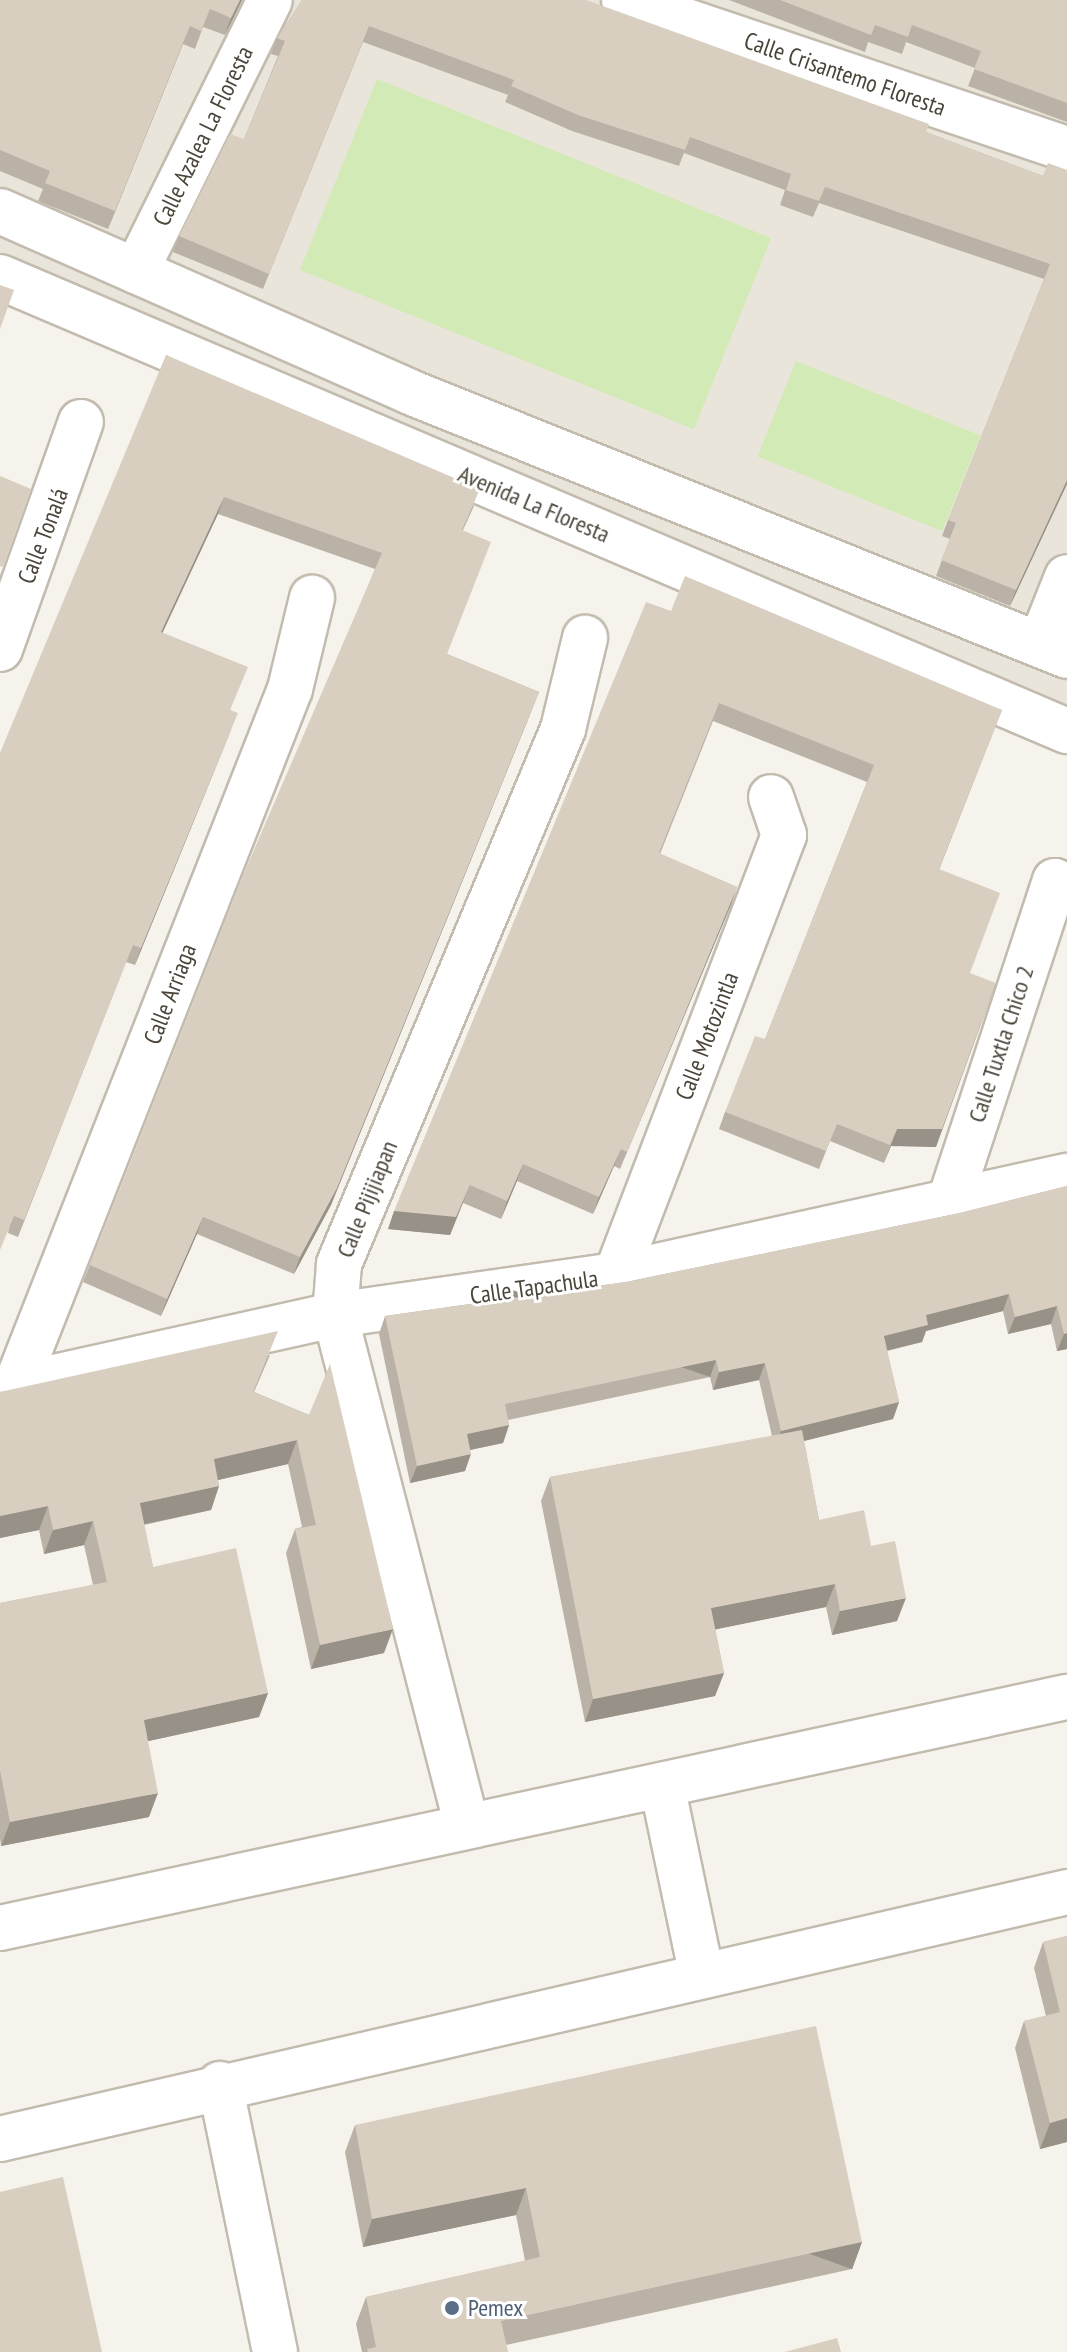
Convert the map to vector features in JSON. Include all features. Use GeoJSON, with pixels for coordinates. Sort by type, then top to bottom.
{"type":"FeatureCollection","features":[{"type":"Feature","properties":{"kind":"street","name":"Calle Azalea La Floresta"},"geometry":{"type":"LineString","coordinates":[[136,271],[270,0]]}},
{"type":"Feature","properties":{"kind":"street","name":"Calle Crisantemo Floresta"},"geometry":{"type":"LineString","coordinates":[[624,0],[1067,149]]}},
{"type":"Feature","properties":{"kind":"street"},"geometry":{"type":"LineString","coordinates":[[0,211],[410,392],[1053,651],[1067,577]]}},
{"type":"Feature","properties":{"kind":"street","name":"Avenida La Floresta"},"geometry":{"type":"LineString","coordinates":[[0,277],[1067,731]]}},
{"type":"Feature","properties":{"kind":"street","name":"Calle Tonalá"},"geometry":{"type":"LineString","coordinates":[[0,649],[81,422]]}},
{"type":"Feature","properties":{"kind":"street","name":"Calle Arriaga"},"geometry":{"type":"LineString","coordinates":[[8,1387],[290,689],[312,598]]}},
{"type":"Feature","properties":{"kind":"street","name":"Calle Pijijiapan"},"geometry":{"type":"LineString","coordinates":[[467,1826],[335,1315],[339,1264],[563,729],[585,638]]}},
{"type":"Feature","properties":{"kind":"street","name":"Calle Motozintla"},"geometry":{"type":"LineString","coordinates":[[616,1275],[784,835],[771,797]]}},
{"type":"Feature","properties":{"kind":"street","name":"Calle Tuxtla Chico 2"},"geometry":{"type":"LineString","coordinates":[[948,1206],[1061,884]]}},
{"type":"Feature","properties":{"kind":"street","name":"Calle Tapachula"},"geometry":{"type":"LineString","coordinates":[[8,1387],[335,1315],[616,1275],[948,1206],[1067,1176]]}},
{"type":"Feature","properties":{"kind":"street"},"geometry":{"type":"LineString","coordinates":[[0,1928],[1067,1697]]}},
{"type":"Feature","properties":{"kind":"street"},"geometry":{"type":"LineString","coordinates":[[662,1785],[701,1971]]}},
{"type":"Feature","properties":{"kind":"street"},"geometry":{"type":"LineString","coordinates":[[0,2139],[701,1971],[1067,1892]]}},
{"type":"Feature","properties":{"kind":"street"},"geometry":{"type":"LineString","coordinates":[[220,2084],[275,2352]]}},
{"type":"Feature","properties":{"kind":"shaded area"},"geometry":{"type":"Polygon","coordinates":[[[0,0],[1067,0],[1067,719],[0,290],[0,0]]]}},
{"type":"Feature","properties":{"kind":"green space"},"geometry":{"type":"Polygon","coordinates":[[[377,79],[771,238],[694,429],[300,270],[377,79]]]}},
{"type":"Feature","properties":{"kind":"green space"},"geometry":{"type":"Polygon","coordinates":[[[796,361],[981,436],[942,531],[757,456],[796,361]]]}},
{"type":"Feature","properties":{"kind":"building"},"geometry":{"type":"Polygon","coordinates":[[[0,0],[240,0],[231,18],[210,9],[201,31],[190,26],[115,211],[45,183],[50,171],[0,150],[0,0]]]}},
{"type":"Feature","properties":{"kind":"building"},"geometry":{"type":"Polygon","coordinates":[[[302,0],[586,0],[929,124],[926,132],[1043,176],[1048,163],[1067,170],[1067,480],[1016,590],[941,560],[956,523],[948,520],[1050,264],[825,187],[819,201],[786,190],[791,174],[690,137],[685,150],[578,115],[511,86],[514,80],[369,26],[269,274],[179,236],[230,134],[244,139],[285,41],[277,38],[302,0]]]}},
{"type":"Feature","properties":{"kind":"building"},"geometry":{"type":"Polygon","coordinates":[[[780,0],[1067,0],[1067,103],[974,69],[981,51],[912,25],[908,37],[875,25],[871,35],[780,0]]]}},
{"type":"Feature","properties":{"kind":"building"},"geometry":{"type":"Polygon","coordinates":[[[0,285],[14,290],[0,329],[0,285]]]}},
{"type":"Feature","properties":{"kind":"building"},"geometry":{"type":"Polygon","coordinates":[[[166,355],[480,489],[462,530],[491,542],[447,654],[539,692],[337,1188],[300,1257],[203,1217],[167,1299],[90,1265],[244,873],[382,553],[224,497],[161,632],[248,667],[230,710],[238,713],[141,948],[133,945],[24,1220],[14,1216],[0,1250],[0,753],[166,355]]]}},
{"type":"Feature","properties":{"kind":"building"},"geometry":{"type":"Polygon","coordinates":[[[0,476],[31,489],[3,567],[0,566],[0,476]]]}},
{"type":"Feature","properties":{"kind":"building"},"geometry":{"type":"Polygon","coordinates":[[[685,576],[1002,710],[939,869],[1000,893],[970,973],[996,983],[942,1129],[897,1129],[890,1145],[837,1124],[826,1151],[725,1112],[755,1036],[765,1039],[874,765],[719,703],[659,853],[737,887],[627,1152],[621,1149],[599,1197],[523,1164],[507,1201],[470,1185],[456,1217],[394,1211],[646,602],[671,611],[685,576]]]}},
{"type":"Feature","properties":{"kind":"building"},"geometry":{"type":"Polygon","coordinates":[[[1067,1186],[1067,1333],[1064,1334],[1057,1306],[1015,1317],[1009,1294],[926,1315],[928,1325],[884,1336],[899,1402],[781,1431],[765,1363],[719,1372],[716,1360],[505,1404],[509,1425],[467,1434],[471,1454],[417,1466],[385,1316],[626,1282],[960,1213],[1067,1186]]]}},
{"type":"Feature","properties":{"kind":"building"},"geometry":{"type":"Polygon","coordinates":[[[278,1331],[253,1392],[309,1415],[330,1364],[393,1629],[320,1645],[295,1529],[316,1525],[297,1440],[214,1459],[219,1486],[140,1503],[153,1567],[236,1548],[268,1693],[144,1720],[158,1793],[10,1822],[0,1770],[0,1603],[107,1582],[93,1521],[53,1530],[48,1506],[0,1516],[0,1392],[278,1331]]]}},
{"type":"Feature","properties":{"kind":"building"},"geometry":{"type":"Polygon","coordinates":[[[802,1430],[819,1520],[864,1510],[871,1546],[895,1541],[906,1598],[840,1611],[835,1584],[711,1608],[724,1673],[593,1699],[550,1477],[802,1430]]]}},
{"type":"Feature","properties":{"kind":"building"},"geometry":{"type":"Polygon","coordinates":[[[1067,1936],[1067,2118],[1050,2123],[1024,2021],[1060,2012],[1043,1942],[1067,1936]]]}},
{"type":"Feature","properties":{"kind":"building"},"geometry":{"type":"Polygon","coordinates":[[[816,2026],[862,2242],[501,2321],[508,2352],[368,2352],[367,2349],[376,2347],[366,2297],[540,2257],[526,2188],[372,2219],[355,2125],[816,2026]]]}},
{"type":"Feature","properties":{"kind":"building"},"geometry":{"type":"Polygon","coordinates":[[[63,2177],[102,2352],[0,2352],[0,2192],[63,2177]]]}},
{"type":"Feature","properties":{"kind":"building"},"geometry":{"type":"Polygon","coordinates":[[[837,2338],[841,2352],[785,2352],[837,2338]]]}},
{"type":"Feature","properties":{"kind":"place","name":"Pemex"},"geometry":{"type":"Point","coordinates":[452,2308]}}]}
